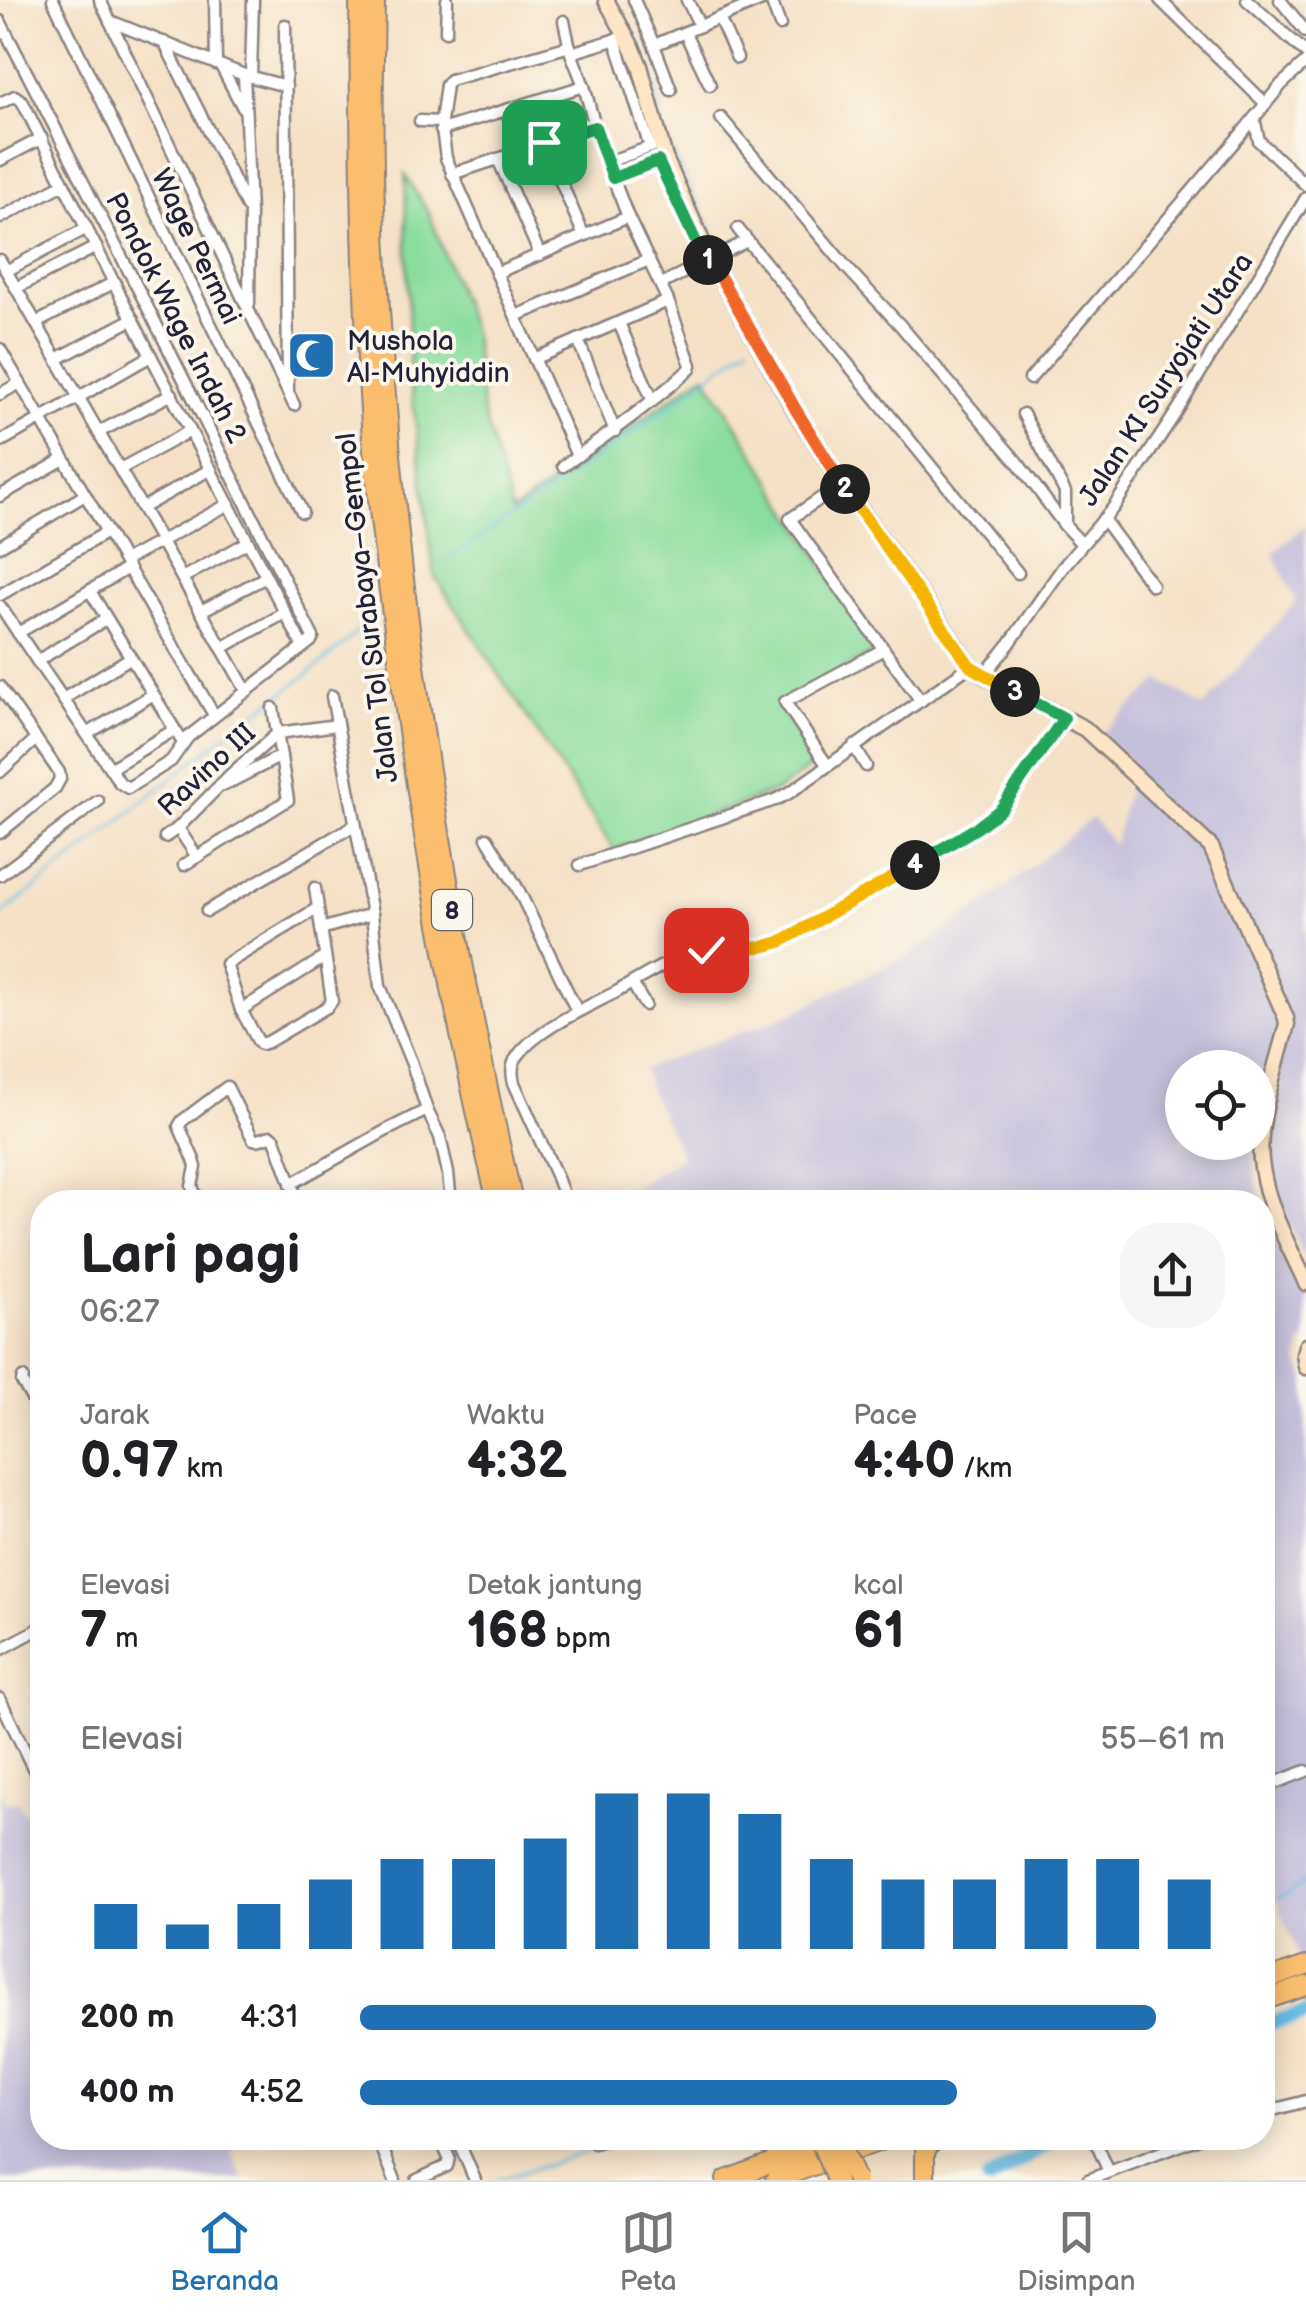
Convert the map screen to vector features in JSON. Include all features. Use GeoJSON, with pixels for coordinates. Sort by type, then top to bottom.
{"type":"FeatureCollection","features":[{"type":"Feature","properties":{"kind":"highway","name":"Jalan Tol Surabaya–Gempol"},"geometry":{"type":"LineString","coordinates":[[360,0],[360,188],[366,329],[385,567],[414,784],[442,951],[494,1190]]}},
{"type":"Feature","properties":{"kind":"highway","name":"Jalan Tol Surabaya–Gempol"},"geometry":{"type":"LineString","coordinates":[[375,0],[375,202],[384,370],[405,600],[452,912],[510,1190]]}},
{"type":"Feature","properties":{"kind":"highway"},"geometry":{"type":"LineString","coordinates":[[1275,1977],[1306,1966]]}},
{"type":"Feature","properties":{"kind":"highway"},"geometry":{"type":"LineString","coordinates":[[1275,1997],[1306,1986]]}},
{"type":"Feature","properties":{"kind":"highway"},"geometry":{"type":"LineString","coordinates":[[726,2180],[803,2150]]}},
{"type":"Feature","properties":{"kind":"highway"},"geometry":{"type":"LineString","coordinates":[[824,2150],[836,2180]]}},
{"type":"Feature","properties":{"kind":"highway"},"geometry":{"type":"LineString","coordinates":[[842,2150],[856,2180]]}},
{"type":"Feature","properties":{"kind":"highway"},"geometry":{"type":"LineString","coordinates":[[775,2180],[856,2150]]}},
{"type":"Feature","properties":{"kind":"highway"},"geometry":{"type":"LineString","coordinates":[[926,2150],[926,2180]]}},
{"type":"Feature","properties":{"kind":"street","name":"Wage Permai"},"geometry":{"type":"LineString","coordinates":[[53,0],[302,512]]}},
{"type":"Feature","properties":{"kind":"street"},"geometry":{"type":"LineString","coordinates":[[100,0],[291,400],[285,25]]}},
{"type":"Feature","properties":{"kind":"street"},"geometry":{"type":"LineString","coordinates":[[250,310],[246,113],[253,0]]}},
{"type":"Feature","properties":{"kind":"street"},"geometry":{"type":"LineString","coordinates":[[446,32],[447,0]]}},
{"type":"Feature","properties":{"kind":"street"},"geometry":{"type":"LineString","coordinates":[[605,0],[621,38],[640,66],[658,152],[710,259],[842,484],[970,666],[1098,738],[1211,847],[1286,1018],[1261,1148],[1268,1190]]}},
{"type":"Feature","properties":{"kind":"street"},"geometry":{"type":"LineString","coordinates":[[634,0],[671,90]]}},
{"type":"Feature","properties":{"kind":"street"},"geometry":{"type":"LineString","coordinates":[[687,0],[700,26]]}},
{"type":"Feature","properties":{"kind":"street"},"geometry":{"type":"LineString","coordinates":[[654,44],[762,0]]}},
{"type":"Feature","properties":{"kind":"street"},"geometry":{"type":"LineString","coordinates":[[771,0],[780,25]]}},
{"type":"Feature","properties":{"kind":"street"},"geometry":{"type":"LineString","coordinates":[[1160,0],[1265,103]]}},
{"type":"Feature","properties":{"kind":"street"},"geometry":{"type":"LineString","coordinates":[[1247,0],[1306,53]]}},
{"type":"Feature","properties":{"kind":"street"},"geometry":{"type":"LineString","coordinates":[[1280,0],[1306,32]]}},
{"type":"Feature","properties":{"kind":"street"},"geometry":{"type":"LineString","coordinates":[[213,1],[218,65],[246,113]]}},
{"type":"Feature","properties":{"kind":"street"},"geometry":{"type":"LineString","coordinates":[[719,18],[737,58]]}},
{"type":"Feature","properties":{"kind":"street"},"geometry":{"type":"LineString","coordinates":[[562,466],[654,401],[691,367],[661,284],[613,178],[564,20]]}},
{"type":"Feature","properties":{"kind":"street","name":"Pondok Wage Indah 2"},"geometry":{"type":"LineString","coordinates":[[0,21],[312,634],[312,641],[304,647]]}},
{"type":"Feature","properties":{"kind":"street"},"geometry":{"type":"LineString","coordinates":[[110,22],[248,76],[286,86]]}},
{"type":"Feature","properties":{"kind":"street"},"geometry":{"type":"LineString","coordinates":[[685,32],[710,85]]}},
{"type":"Feature","properties":{"kind":"street"},"geometry":{"type":"LineString","coordinates":[[577,456],[452,174],[441,126],[450,80],[621,38]]}},
{"type":"Feature","properties":{"kind":"street"},"geometry":{"type":"LineString","coordinates":[[164,42],[250,212]]}},
{"type":"Feature","properties":{"kind":"street"},"geometry":{"type":"LineString","coordinates":[[1030,379],[1265,103],[1306,62]]}},
{"type":"Feature","properties":{"kind":"street"},"geometry":{"type":"LineString","coordinates":[[420,122],[441,126],[584,86]]}},
{"type":"Feature","properties":{"kind":"street"},"geometry":{"type":"LineString","coordinates":[[0,103],[19,97],[42,138],[304,647],[214,715],[183,743],[171,761],[128,788],[120,783],[0,606]]}},
{"type":"Feature","properties":{"kind":"street"},"geometry":{"type":"LineString","coordinates":[[722,118],[1018,463],[1082,544]]}},
{"type":"Feature","properties":{"kind":"street"},"geometry":{"type":"LineString","coordinates":[[1254,118],[1260,141],[1306,185]]}},
{"type":"Feature","properties":{"kind":"street"},"geometry":{"type":"LineString","coordinates":[[452,174],[595,127]]}},
{"type":"Feature","properties":{"kind":"street"},"geometry":{"type":"LineString","coordinates":[[1242,134],[1306,196]]}},
{"type":"Feature","properties":{"kind":"street"},"geometry":{"type":"LineString","coordinates":[[0,160],[42,138]]}},
{"type":"Feature","properties":{"kind":"street"},"geometry":{"type":"LineString","coordinates":[[544,142],[584,236]]}},
{"type":"Feature","properties":{"kind":"street"},"geometry":{"type":"LineString","coordinates":[[608,162],[658,152]]}},
{"type":"Feature","properties":{"kind":"street"},"geometry":{"type":"LineString","coordinates":[[613,178],[658,152]]}},
{"type":"Feature","properties":{"kind":"street"},"geometry":{"type":"LineString","coordinates":[[498,159],[540,254]]}},
{"type":"Feature","properties":{"kind":"street"},"geometry":{"type":"LineString","coordinates":[[0,218],[64,184]]}},
{"type":"Feature","properties":{"kind":"street","name":"Jalan KI Suryojati Utara"},"geometry":{"type":"LineString","coordinates":[[984,675],[1103,519],[1179,408],[1306,196]]}},
{"type":"Feature","properties":{"kind":"street"},"geometry":{"type":"LineString","coordinates":[[496,273],[628,217]]}},
{"type":"Feature","properties":{"kind":"street"},"geometry":{"type":"LineString","coordinates":[[6,271],[87,228]]}},
{"type":"Feature","properties":{"kind":"street"},"geometry":{"type":"LineString","coordinates":[[738,229],[1018,573]]}},
{"type":"Feature","properties":{"kind":"street"},"geometry":{"type":"LineString","coordinates":[[661,284],[748,241]]}},
{"type":"Feature","properties":{"kind":"street"},"geometry":{"type":"LineString","coordinates":[[16,288],[96,246]]}},
{"type":"Feature","properties":{"kind":"street"},"geometry":{"type":"LineString","coordinates":[[0,260],[246,690]]}},
{"type":"Feature","properties":{"kind":"street"},"geometry":{"type":"LineString","coordinates":[[516,316],[649,260]]}},
{"type":"Feature","properties":{"kind":"street"},"geometry":{"type":"LineString","coordinates":[[36,323],[115,282]]}},
{"type":"Feature","properties":{"kind":"street"},"geometry":{"type":"LineString","coordinates":[[534,359],[668,301]]}},
{"type":"Feature","properties":{"kind":"street"},"geometry":{"type":"LineString","coordinates":[[57,359],[133,319]]}},
{"type":"Feature","properties":{"kind":"street"},"geometry":{"type":"LineString","coordinates":[[618,323],[654,401]]}},
{"type":"Feature","properties":{"kind":"street"},"geometry":{"type":"LineString","coordinates":[[578,340],[614,431]]}},
{"type":"Feature","properties":{"kind":"street"},"geometry":{"type":"LineString","coordinates":[[0,349],[214,715]]}},
{"type":"Feature","properties":{"kind":"street"},"geometry":{"type":"LineString","coordinates":[[0,442],[151,356]]}},
{"type":"Feature","properties":{"kind":"street"},"geometry":{"type":"LineString","coordinates":[[0,394],[20,382]]}},
{"type":"Feature","properties":{"kind":"street"},"geometry":{"type":"LineString","coordinates":[[99,432],[172,394]]}},
{"type":"Feature","properties":{"kind":"street"},"geometry":{"type":"LineString","coordinates":[[1023,414],[1065,492],[1065,526]]}},
{"type":"Feature","properties":{"kind":"street"},"geometry":{"type":"LineString","coordinates":[[120,469],[190,431]]}},
{"type":"Feature","properties":{"kind":"street"},"geometry":{"type":"LineString","coordinates":[[0,496],[64,459]]}},
{"type":"Feature","properties":{"kind":"street"},"geometry":{"type":"LineString","coordinates":[[142,508],[211,469]]}},
{"type":"Feature","properties":{"kind":"street"},"geometry":{"type":"LineString","coordinates":[[842,484],[790,518],[921,700]]}},
{"type":"Feature","properties":{"kind":"street"},"geometry":{"type":"LineString","coordinates":[[0,546],[86,495]]}},
{"type":"Feature","properties":{"kind":"street"},"geometry":{"type":"LineString","coordinates":[[18,633],[90,591],[161,542],[229,504]]}},
{"type":"Feature","properties":{"kind":"street"},"geometry":{"type":"LineString","coordinates":[[1103,519],[1152,585]]}},
{"type":"Feature","properties":{"kind":"street"},"geometry":{"type":"LineString","coordinates":[[0,595],[107,532]]}},
{"type":"Feature","properties":{"kind":"street"},"geometry":{"type":"LineString","coordinates":[[182,578],[248,542]]}},
{"type":"Feature","properties":{"kind":"street"},"geometry":{"type":"LineString","coordinates":[[201,611],[266,577]]}},
{"type":"Feature","properties":{"kind":"street"},"geometry":{"type":"LineString","coordinates":[[90,591],[183,743]]}},
{"type":"Feature","properties":{"kind":"street"},"geometry":{"type":"LineString","coordinates":[[222,648],[285,613]]}},
{"type":"Feature","properties":{"kind":"street"},"geometry":{"type":"LineString","coordinates":[[37,661],[106,619]]}},
{"type":"Feature","properties":{"kind":"street"},"geometry":{"type":"LineString","coordinates":[[827,765],[785,702],[884,649]]}},
{"type":"Feature","properties":{"kind":"street"},"geometry":{"type":"LineString","coordinates":[[63,698],[130,658]]}},
{"type":"Feature","properties":{"kind":"street"},"geometry":{"type":"LineString","coordinates":[[580,865],[789,793],[970,666]]}},
{"type":"Feature","properties":{"kind":"street"},"geometry":{"type":"LineString","coordinates":[[0,687],[4,701],[36,739],[60,779],[0,832]]}},
{"type":"Feature","properties":{"kind":"street"},"geometry":{"type":"LineString","coordinates":[[87,734],[152,695]]}},
{"type":"Feature","properties":{"kind":"street"},"geometry":{"type":"LineString","coordinates":[[332,696],[372,914],[380,986],[444,1152],[449,1190]]}},
{"type":"Feature","properties":{"kind":"street"},"geometry":{"type":"LineString","coordinates":[[184,865],[287,802],[273,708]]}},
{"type":"Feature","properties":{"kind":"street"},"geometry":{"type":"LineString","coordinates":[[562,1190],[514,1083],[512,1070],[514,1061],[542,1033],[690,954],[780,942],[944,849],[1001,809],[1064,718]]}},
{"type":"Feature","properties":{"kind":"street","name":"Ravino III"},"geometry":{"type":"LineString","coordinates":[[165,837],[278,733],[336,726]]}},
{"type":"Feature","properties":{"kind":"street"},"geometry":{"type":"LineString","coordinates":[[111,768],[174,730]]}},
{"type":"Feature","properties":{"kind":"street"},"geometry":{"type":"LineString","coordinates":[[0,772],[36,739]]}},
{"type":"Feature","properties":{"kind":"street"},"geometry":{"type":"LineString","coordinates":[[854,746],[866,766]]}},
{"type":"Feature","properties":{"kind":"street"},"geometry":{"type":"LineString","coordinates":[[219,788],[281,756]]}},
{"type":"Feature","properties":{"kind":"street"},"geometry":{"type":"LineString","coordinates":[[0,875],[98,801]]}},
{"type":"Feature","properties":{"kind":"street"},"geometry":{"type":"LineString","coordinates":[[206,911],[355,825]]}},
{"type":"Feature","properties":{"kind":"street"},"geometry":{"type":"LineString","coordinates":[[178,828],[197,857]]}},
{"type":"Feature","properties":{"kind":"street"},"geometry":{"type":"LineString","coordinates":[[487,838],[518,890],[577,1011]]}},
{"type":"Feature","properties":{"kind":"street"},"geometry":{"type":"LineString","coordinates":[[314,888],[318,908],[325,958],[333,998],[327,1007],[264,1044],[258,1042],[241,1010],[227,962],[318,908]]}},
{"type":"Feature","properties":{"kind":"street"},"geometry":{"type":"LineString","coordinates":[[321,929],[372,914]]}},
{"type":"Feature","properties":{"kind":"street"},"geometry":{"type":"LineString","coordinates":[[241,1010],[325,958]]}},
{"type":"Feature","properties":{"kind":"street"},"geometry":{"type":"LineString","coordinates":[[632,983],[645,1005]]}},
{"type":"Feature","properties":{"kind":"street"},"geometry":{"type":"LineString","coordinates":[[194,1190],[196,1167],[179,1126],[227,1087],[253,1139],[274,1138],[293,1190]]}},
{"type":"Feature","properties":{"kind":"street"},"geometry":{"type":"LineString","coordinates":[[291,1184],[427,1110]]}},
{"type":"Feature","properties":{"kind":"street"},"geometry":{"type":"LineString","coordinates":[[1275,1216],[1306,1283]]}},
{"type":"Feature","properties":{"kind":"street"},"geometry":{"type":"LineString","coordinates":[[1306,1346],[1306,1367]]}},
{"type":"Feature","properties":{"kind":"street"},"geometry":{"type":"LineString","coordinates":[[23,1378],[30,1395]]}},
{"type":"Feature","properties":{"kind":"street"},"geometry":{"type":"LineString","coordinates":[[0,1650],[30,1634]]}},
{"type":"Feature","properties":{"kind":"street"},"geometry":{"type":"LineString","coordinates":[[0,1698],[30,1762]]}},
{"type":"Feature","properties":{"kind":"street"},"geometry":{"type":"LineString","coordinates":[[1275,1783],[1306,1771]]}},
{"type":"Feature","properties":{"kind":"street"},"geometry":{"type":"LineString","coordinates":[[1275,2109],[1306,2101]]}},
{"type":"Feature","properties":{"kind":"street"},"geometry":{"type":"LineString","coordinates":[[383,2150],[395,2180]]}},
{"type":"Feature","properties":{"kind":"street"},"geometry":{"type":"LineString","coordinates":[[417,2180],[447,2166],[445,2150]]}},
{"type":"Feature","properties":{"kind":"street"},"geometry":{"type":"LineString","coordinates":[[462,2150],[475,2180]]}},
{"type":"Feature","properties":{"kind":"street"},"geometry":{"type":"LineString","coordinates":[[772,2150],[776,2160]]}},
{"type":"Feature","properties":{"kind":"street"},"geometry":{"type":"LineString","coordinates":[[1099,2150],[1108,2172]]}},
{"type":"Feature","properties":{"kind":"street"},"geometry":{"type":"LineString","coordinates":[[1088,2180],[1168,2150]]}},
{"type":"Feature","properties":{"kind":"shaded area"},"geometry":{"type":"Polygon","coordinates":[[[1306,525],[1306,1259],[1273,1183],[1275,1107],[1282,1083],[1275,1083],[1275,1050],[1165,1050],[1165,1160],[1253,1160],[1258,1190],[624,1190],[682,1157],[643,1069],[801,1010],[908,956],[981,907],[1092,818],[1114,845],[1134,764],[1101,734],[1160,680],[1204,707],[1296,601],[1273,553],[1306,525]]]}},
{"type":"Feature","properties":{"kind":"shaded area"},"geometry":{"type":"Polygon","coordinates":[[[1275,1236],[1306,1295],[1306,1337],[1298,1361],[1306,1380],[1306,1957],[1300,1959],[1275,1898],[1275,1236]]]}},
{"type":"Feature","properties":{"kind":"shaded area"},"geometry":{"type":"Polygon","coordinates":[[[0,1791],[6,1804],[18,1800],[24,1814],[30,1812],[30,2150],[230,2150],[244,2180],[0,2180],[0,1791]]]}},
{"type":"Feature","properties":{"kind":"green space"},"geometry":{"type":"Polygon","coordinates":[[[405,175],[430,215],[473,333],[483,412],[512,512],[705,374],[877,651],[779,703],[817,763],[779,790],[614,850],[434,575],[410,376],[405,175]]]}},
{"type":"Feature","properties":{"kind":"waterway"},"geometry":{"type":"LineString","coordinates":[[617,5],[652,71],[660,113]]}},
{"type":"Feature","properties":{"kind":"waterway"},"geometry":{"type":"LineString","coordinates":[[670,149],[721,249]]}},
{"type":"Feature","properties":{"kind":"waterway"},"geometry":{"type":"LineString","coordinates":[[724,256],[755,315],[763,335],[760,338]]}},
{"type":"Feature","properties":{"kind":"waterway"},"geometry":{"type":"LineString","coordinates":[[444,562],[638,429],[750,345]]}},
{"type":"Feature","properties":{"kind":"waterway"},"geometry":{"type":"LineString","coordinates":[[0,915],[315,669],[368,620]]}},
{"type":"Feature","properties":{"kind":"waterway"},"geometry":{"type":"LineString","coordinates":[[1275,1899],[1306,1881]]}},
{"type":"Feature","properties":{"kind":"waterway"},"geometry":{"type":"LineString","coordinates":[[1275,2022],[1306,2013]]}},
{"type":"Feature","properties":{"kind":"waterway"},"geometry":{"type":"LineString","coordinates":[[497,2180],[593,2150]]}},
{"type":"Feature","properties":{"kind":"waterway"},"geometry":{"type":"LineString","coordinates":[[989,2180],[1038,2150]]}},
{"type":"Feature","properties":{"kind":"place","name":"Mushola Al-Muhyiddin"},"geometry":{"type":"Point","coordinates":[312,356]}},
{"type":"Feature","properties":{"kind":"route"},"geometry":{"type":"LineString","coordinates":[[544,142],[595,127],[613,178],[658,161],[705,261],[710,259],[796,410],[842,484],[970,666],[1064,718],[990,820],[780,942],[762,947],[706,950]]}}]}
